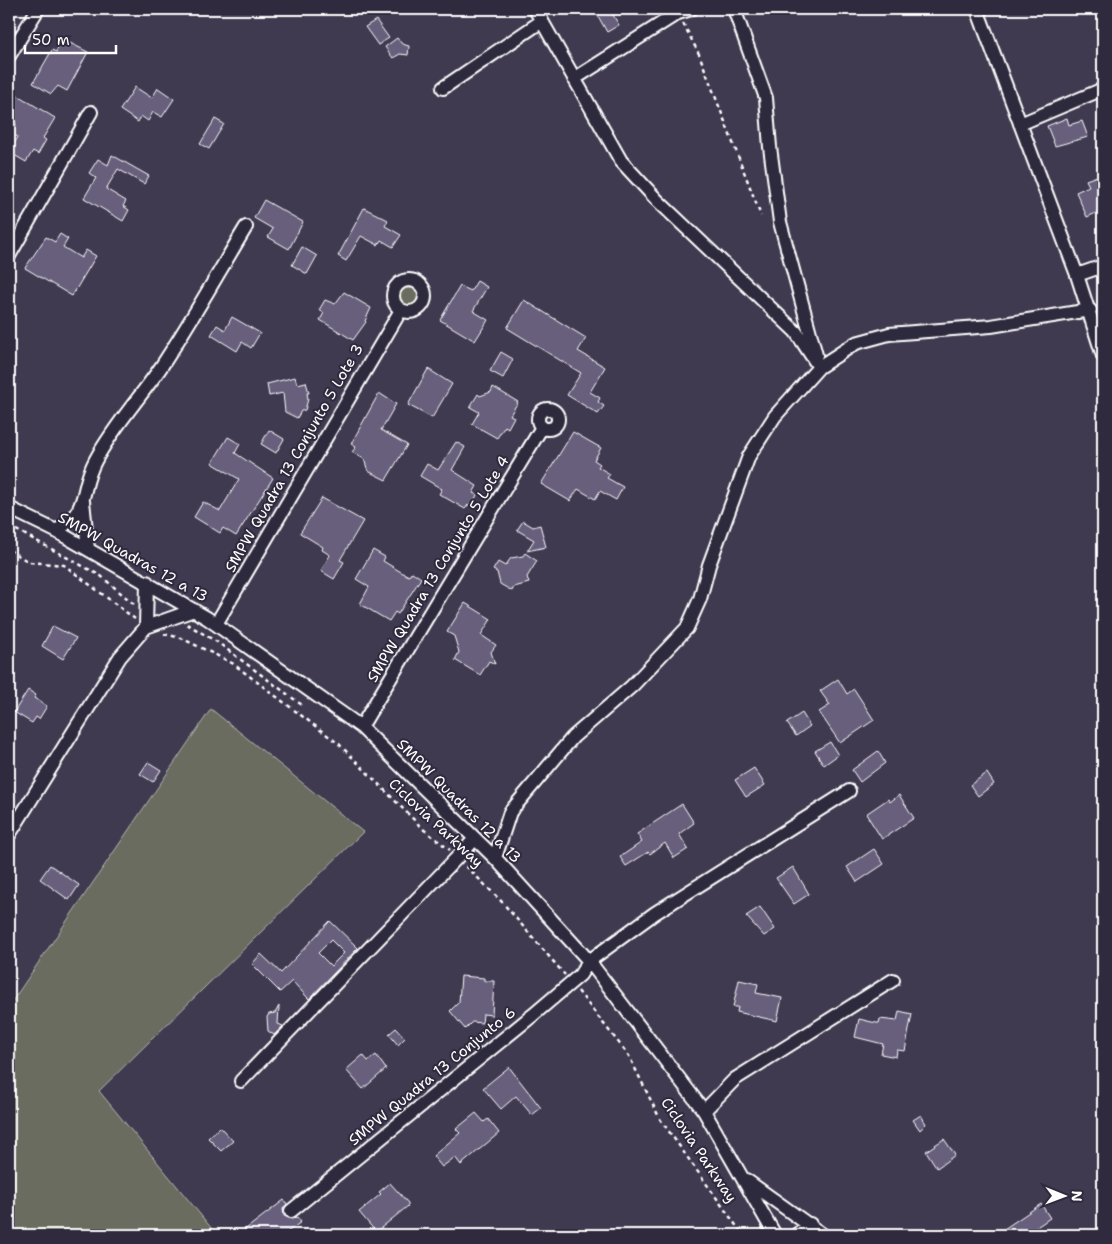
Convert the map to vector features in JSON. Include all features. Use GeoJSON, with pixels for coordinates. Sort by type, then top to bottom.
{"type":"FeatureCollection","features":[{"type":"Feature","properties":{"kind":"street"},"geometry":{"type":"LineString","coordinates":[[9,56],[38,9]]}},
{"type":"Feature","properties":{"kind":"street"},"geometry":{"type":"LineString","coordinates":[[535,9],[621,161],[656,200],[796,332],[819,367]]}},
{"type":"Feature","properties":{"kind":"street"},"geometry":{"type":"LineString","coordinates":[[734,9],[766,98],[770,147],[780,222],[819,367]]}},
{"type":"Feature","properties":{"kind":"street"},"geometry":{"type":"LineString","coordinates":[[977,9],[1078,275],[1103,356]]}},
{"type":"Feature","properties":{"kind":"street"},"geometry":{"type":"LineString","coordinates":[[574,79],[682,10]]}},
{"type":"Feature","properties":{"kind":"street"},"geometry":{"type":"LineString","coordinates":[[444,88],[542,21]]}},
{"type":"Feature","properties":{"kind":"street"},"geometry":{"type":"LineString","coordinates":[[1020,124],[1103,89]]}},
{"type":"Feature","properties":{"kind":"street"},"geometry":{"type":"LineString","coordinates":[[9,256],[91,112]]}},
{"type":"Feature","properties":{"kind":"street"},"geometry":{"type":"LineString","coordinates":[[56,531],[68,524],[77,514],[83,501],[95,461],[162,365],[246,227]]}},
{"type":"Feature","properties":{"kind":"street"},"geometry":{"type":"LineString","coordinates":[[1078,275],[1103,266]]}},
{"type":"Feature","properties":{"kind":"street","name":"SMPW Quadra 13 Conjunto 5 Lote 3"},"geometry":{"type":"LineString","coordinates":[[216,624],[400,310]]}},
{"type":"Feature","properties":{"kind":"street"},"geometry":{"type":"LineString","coordinates":[[495,858],[510,812],[573,737],[632,686],[687,628],[700,599],[710,565],[749,456],[775,416],[819,367],[856,343],[889,334],[991,326],[1090,310]]}},
{"type":"Feature","properties":{"kind":"street","name":"SMPW Quadra 13 Conjunto 5 Lote 4"},"geometry":{"type":"LineString","coordinates":[[361,727],[542,426]]}},
{"type":"Feature","properties":{"kind":"street"},"geometry":{"type":"LineString","coordinates":[[83,501],[88,549]]}},
{"type":"Feature","properties":{"kind":"street","name":"SMPW Quadras 12 a 13"},"geometry":{"type":"LineString","coordinates":[[11,514],[56,531],[194,610],[361,727],[495,858],[590,960],[704,1111],[775,1235]]}},
{"type":"Feature","properties":{"kind":"street"},"geometry":{"type":"LineString","coordinates":[[146,627],[147,582]]}},
{"type":"Feature","properties":{"kind":"street"},"geometry":{"type":"LineString","coordinates":[[9,835],[120,657],[146,627],[194,610]]}},
{"type":"Feature","properties":{"kind":"street","name":"SMPW Quadra 13 Conjunto 6"},"geometry":{"type":"LineString","coordinates":[[291,1211],[571,982],[590,960],[655,913],[849,791]]}},
{"type":"Feature","properties":{"kind":"street"},"geometry":{"type":"LineString","coordinates":[[241,1081],[475,839]]}},
{"type":"Feature","properties":{"kind":"street"},"geometry":{"type":"LineString","coordinates":[[704,1111],[735,1079],[893,980]]}},
{"type":"Feature","properties":{"kind":"street"},"geometry":{"type":"LineString","coordinates":[[741,1176],[823,1235]]}},
{"type":"Feature","properties":{"kind":"street"},"geometry":{"type":"LineString","coordinates":[[796,1235],[810,1224]]}},
{"type":"Feature","properties":{"kind":"path"},"geometry":{"type":"LineString","coordinates":[[682,10],[761,216]]}},
{"type":"Feature","properties":{"kind":"path","name":"Ciclovia Parkway"},"geometry":{"type":"LineString","coordinates":[[9,550],[29,562],[64,565],[151,631],[181,638],[232,663],[339,744],[423,829],[458,858],[502,902],[571,982],[630,1056],[660,1119],[743,1235]]}},
{"type":"Feature","properties":{"kind":"shaded area"},"geometry":{"type":"Polygon","coordinates":[[[409,288],[415,291],[418,297],[415,303],[409,306],[403,303],[400,297],[403,291],[409,288]]]}},
{"type":"Feature","properties":{"kind":"shaded area"},"geometry":{"type":"Polygon","coordinates":[[[211,709],[363,832],[99,1091],[217,1235],[9,1235],[9,1006],[211,709]]]}},
{"type":"Feature","properties":{"kind":"building"},"geometry":{"type":"Polygon","coordinates":[[[594,9],[626,9],[613,15],[619,25],[607,32],[594,9]]]}},
{"type":"Feature","properties":{"kind":"building"},"geometry":{"type":"Polygon","coordinates":[[[376,20],[389,38],[378,45],[365,27],[376,20]]]}},
{"type":"Feature","properties":{"kind":"building"},"geometry":{"type":"Polygon","coordinates":[[[397,38],[402,44],[409,46],[408,55],[400,54],[393,58],[385,47],[397,38]]]}},
{"type":"Feature","properties":{"kind":"building"},"geometry":{"type":"Polygon","coordinates":[[[62,39],[88,52],[67,91],[58,86],[51,94],[33,83],[52,50],[56,52],[62,39]]]}},
{"type":"Feature","properties":{"kind":"building"},"geometry":{"type":"Polygon","coordinates":[[[135,87],[152,98],[158,88],[174,99],[162,117],[153,112],[148,121],[141,116],[138,122],[120,110],[135,87]]]}},
{"type":"Feature","properties":{"kind":"building"},"geometry":{"type":"Polygon","coordinates":[[[9,90],[55,118],[43,138],[46,140],[38,154],[33,151],[26,162],[9,152],[18,137],[11,133],[16,125],[9,103],[9,90]]]}},
{"type":"Feature","properties":{"kind":"building"},"geometry":{"type":"Polygon","coordinates":[[[1067,118],[1069,125],[1082,121],[1088,137],[1055,146],[1047,126],[1067,118]]]}},
{"type":"Feature","properties":{"kind":"building"},"geometry":{"type":"Polygon","coordinates":[[[215,119],[224,124],[209,149],[200,144],[215,119]]]}},
{"type":"Feature","properties":{"kind":"building"},"geometry":{"type":"Polygon","coordinates":[[[112,155],[149,176],[144,184],[118,169],[106,189],[126,201],[123,206],[129,210],[123,221],[84,198],[96,178],[89,173],[98,159],[108,165],[112,155]]]}},
{"type":"Feature","properties":{"kind":"building"},"geometry":{"type":"Polygon","coordinates":[[[1097,176],[1103,189],[1103,210],[1087,217],[1076,192],[1089,186],[1086,180],[1097,176]]]}},
{"type":"Feature","properties":{"kind":"building"},"geometry":{"type":"Polygon","coordinates":[[[264,200],[303,222],[289,249],[268,237],[273,229],[254,218],[264,200]]]}},
{"type":"Feature","properties":{"kind":"building"},"geometry":{"type":"Polygon","coordinates":[[[364,208],[388,220],[385,226],[401,235],[393,247],[381,240],[378,245],[361,236],[346,261],[338,256],[364,208]]]}},
{"type":"Feature","properties":{"kind":"building"},"geometry":{"type":"Polygon","coordinates":[[[60,234],[68,239],[63,247],[81,258],[86,250],[96,256],[72,296],[25,268],[46,237],[55,242],[60,234]]]}},
{"type":"Feature","properties":{"kind":"building"},"geometry":{"type":"Polygon","coordinates":[[[302,247],[317,256],[307,274],[292,265],[302,247]]]}},
{"type":"Feature","properties":{"kind":"building"},"geometry":{"type":"Polygon","coordinates":[[[477,281],[487,287],[473,311],[488,320],[475,341],[440,320],[460,286],[471,291],[477,281]]]}},
{"type":"Feature","properties":{"kind":"building"},"geometry":{"type":"Polygon","coordinates":[[[344,292],[371,308],[366,322],[353,340],[320,320],[324,313],[319,310],[325,300],[335,304],[344,292]]]}},
{"type":"Feature","properties":{"kind":"building"},"geometry":{"type":"Polygon","coordinates":[[[524,300],[586,338],[578,351],[605,367],[590,392],[600,398],[598,402],[604,406],[598,414],[567,395],[581,373],[507,328],[524,300]]]}},
{"type":"Feature","properties":{"kind":"building"},"geometry":{"type":"Polygon","coordinates":[[[232,317],[260,333],[251,348],[242,342],[237,351],[211,335],[217,325],[225,330],[232,317]]]}},
{"type":"Feature","properties":{"kind":"building"},"geometry":{"type":"Polygon","coordinates":[[[501,352],[513,359],[503,378],[490,371],[501,352]]]}},
{"type":"Feature","properties":{"kind":"building"},"geometry":{"type":"Polygon","coordinates":[[[428,369],[452,384],[432,418],[408,405],[428,369]]]}},
{"type":"Feature","properties":{"kind":"building"},"geometry":{"type":"Polygon","coordinates":[[[295,377],[297,384],[306,382],[309,393],[307,393],[308,399],[305,410],[301,411],[297,418],[285,412],[283,393],[269,396],[267,384],[295,377]]]}},
{"type":"Feature","properties":{"kind":"building"},"geometry":{"type":"Polygon","coordinates":[[[493,387],[518,402],[510,415],[514,417],[508,428],[505,426],[497,438],[472,424],[479,412],[470,407],[478,394],[480,396],[491,392],[493,387]]]}},
{"type":"Feature","properties":{"kind":"building"},"geometry":{"type":"Polygon","coordinates":[[[379,393],[396,404],[381,430],[407,445],[386,480],[368,471],[364,459],[352,452],[356,447],[351,444],[379,393]]]}},
{"type":"Feature","properties":{"kind":"building"},"geometry":{"type":"Polygon","coordinates":[[[269,430],[284,439],[276,453],[261,444],[269,430]]]}},
{"type":"Feature","properties":{"kind":"building"},"geometry":{"type":"Polygon","coordinates":[[[573,432],[601,448],[594,460],[600,464],[598,467],[610,474],[607,478],[623,487],[616,500],[600,491],[595,499],[578,489],[570,501],[541,484],[573,432]]]}},
{"type":"Feature","properties":{"kind":"building"},"geometry":{"type":"Polygon","coordinates":[[[228,437],[240,444],[235,453],[273,478],[236,536],[223,528],[220,533],[194,517],[203,502],[220,511],[239,479],[212,463],[228,437]]]}},
{"type":"Feature","properties":{"kind":"building"},"geometry":{"type":"Polygon","coordinates":[[[456,442],[465,447],[452,470],[477,486],[473,493],[477,495],[473,503],[465,509],[439,494],[442,489],[420,476],[427,464],[438,470],[456,442]]]}},
{"type":"Feature","properties":{"kind":"building"},"geometry":{"type":"Polygon","coordinates":[[[322,498],[363,521],[340,560],[344,562],[334,579],[321,571],[330,555],[322,550],[323,547],[300,533],[322,498]]]}},
{"type":"Feature","properties":{"kind":"building"},"geometry":{"type":"Polygon","coordinates":[[[523,521],[533,527],[540,525],[546,547],[527,551],[534,540],[517,530],[523,521]]]}},
{"type":"Feature","properties":{"kind":"building"},"geometry":{"type":"Polygon","coordinates":[[[373,550],[385,557],[383,561],[401,572],[409,576],[412,572],[421,578],[398,614],[395,612],[389,621],[360,604],[369,587],[356,579],[373,550]]]}},
{"type":"Feature","properties":{"kind":"building"},"geometry":{"type":"Polygon","coordinates":[[[525,553],[537,561],[527,577],[529,583],[514,587],[512,591],[500,584],[497,572],[493,570],[498,562],[505,566],[511,558],[523,556],[525,553]]]}},
{"type":"Feature","properties":{"kind":"building"},"geometry":{"type":"Polygon","coordinates":[[[465,603],[491,619],[481,635],[496,645],[491,652],[495,664],[489,661],[480,675],[455,660],[459,652],[454,636],[447,632],[465,603]]]}},
{"type":"Feature","properties":{"kind":"building"},"geometry":{"type":"Polygon","coordinates":[[[53,626],[76,638],[63,659],[42,646],[53,626]]]}},
{"type":"Feature","properties":{"kind":"building"},"geometry":{"type":"Polygon","coordinates":[[[838,679],[847,694],[854,689],[874,720],[840,743],[819,712],[830,705],[820,691],[838,679]]]}},
{"type":"Feature","properties":{"kind":"building"},"geometry":{"type":"Polygon","coordinates":[[[28,690],[36,695],[34,698],[47,706],[39,719],[36,717],[32,723],[14,712],[28,690]]]}},
{"type":"Feature","properties":{"kind":"building"},"geometry":{"type":"Polygon","coordinates":[[[802,713],[810,726],[796,736],[787,723],[802,713]]]}},
{"type":"Feature","properties":{"kind":"building"},"geometry":{"type":"Polygon","coordinates":[[[830,742],[838,755],[824,765],[815,751],[830,742]]]}},
{"type":"Feature","properties":{"kind":"building"},"geometry":{"type":"Polygon","coordinates":[[[878,751],[885,763],[860,782],[852,770],[878,751]]]}},
{"type":"Feature","properties":{"kind":"building"},"geometry":{"type":"Polygon","coordinates":[[[148,762],[161,770],[153,782],[140,774],[148,762]]]}},
{"type":"Feature","properties":{"kind":"building"},"geometry":{"type":"Polygon","coordinates":[[[754,768],[765,785],[746,797],[735,780],[754,768]]]}},
{"type":"Feature","properties":{"kind":"building"},"geometry":{"type":"Polygon","coordinates":[[[987,773],[994,784],[978,796],[970,785],[987,773]]]}},
{"type":"Feature","properties":{"kind":"building"},"geometry":{"type":"Polygon","coordinates":[[[899,795],[914,818],[882,839],[866,814],[888,799],[890,802],[899,795]]]}},
{"type":"Feature","properties":{"kind":"building"},"geometry":{"type":"Polygon","coordinates":[[[682,804],[694,823],[679,834],[688,849],[674,858],[665,843],[650,854],[648,852],[626,866],[620,857],[642,842],[637,834],[682,804]]]}},
{"type":"Feature","properties":{"kind":"building"},"geometry":{"type":"Polygon","coordinates":[[[874,849],[884,864],[857,882],[847,867],[874,849]]]}},
{"type":"Feature","properties":{"kind":"building"},"geometry":{"type":"Polygon","coordinates":[[[50,865],[79,885],[69,900],[40,879],[50,865]]]}},
{"type":"Feature","properties":{"kind":"building"},"geometry":{"type":"Polygon","coordinates":[[[793,867],[809,894],[794,904],[776,878],[793,867]]]}},
{"type":"Feature","properties":{"kind":"building"},"geometry":{"type":"Polygon","coordinates":[[[760,907],[775,929],[764,936],[746,916],[760,907]]]}},
{"type":"Feature","properties":{"kind":"building"},"geometry":{"type":"Polygon","coordinates":[[[330,921],[358,948],[309,999],[292,981],[280,992],[252,964],[261,954],[281,973],[330,921]],[[331,940],[318,953],[331,966],[344,953],[331,940]]]}},
{"type":"Feature","properties":{"kind":"building"},"geometry":{"type":"Polygon","coordinates":[[[461,976],[494,981],[492,1015],[483,1014],[482,1023],[472,1022],[465,1029],[450,1011],[459,1002],[461,976]]]}},
{"type":"Feature","properties":{"kind":"building"},"geometry":{"type":"Polygon","coordinates":[[[739,980],[758,984],[756,993],[782,998],[777,1021],[737,1012],[738,1007],[733,1007],[739,980]]]}},
{"type":"Feature","properties":{"kind":"building"},"geometry":{"type":"Polygon","coordinates":[[[279,1006],[278,1024],[283,1026],[274,1035],[268,1031],[267,1017],[269,1014],[275,1013],[279,1006]]]}},
{"type":"Feature","properties":{"kind":"building"},"geometry":{"type":"Polygon","coordinates":[[[899,1011],[912,1014],[905,1051],[897,1050],[896,1057],[881,1054],[883,1044],[855,1037],[859,1019],[876,1023],[879,1023],[880,1019],[897,1021],[899,1011]]]}},
{"type":"Feature","properties":{"kind":"building"},"geometry":{"type":"Polygon","coordinates":[[[396,1028],[405,1038],[398,1045],[389,1034],[396,1028]]]}},
{"type":"Feature","properties":{"kind":"building"},"geometry":{"type":"Polygon","coordinates":[[[363,1055],[368,1061],[376,1055],[386,1069],[363,1089],[346,1070],[363,1055]]]}},
{"type":"Feature","properties":{"kind":"building"},"geometry":{"type":"Polygon","coordinates":[[[509,1067],[541,1108],[532,1115],[516,1096],[501,1109],[483,1088],[509,1067]]]}},
{"type":"Feature","properties":{"kind":"building"},"geometry":{"type":"Polygon","coordinates":[[[476,1113],[484,1122],[488,1119],[499,1133],[461,1165],[455,1157],[442,1167],[433,1156],[460,1133],[456,1129],[476,1113]]]}},
{"type":"Feature","properties":{"kind":"building"},"geometry":{"type":"Polygon","coordinates":[[[921,1115],[926,1124],[920,1130],[913,1120],[921,1115]]]}},
{"type":"Feature","properties":{"kind":"building"},"geometry":{"type":"Polygon","coordinates":[[[220,1127],[233,1141],[221,1151],[208,1138],[220,1127]]]}},
{"type":"Feature","properties":{"kind":"building"},"geometry":{"type":"Polygon","coordinates":[[[944,1139],[955,1155],[937,1168],[926,1151],[944,1139]]]}},
{"type":"Feature","properties":{"kind":"building"},"geometry":{"type":"Polygon","coordinates":[[[390,1183],[408,1203],[408,1206],[376,1232],[359,1212],[381,1194],[379,1192],[390,1183]]]}},
{"type":"Feature","properties":{"kind":"building"},"geometry":{"type":"Polygon","coordinates":[[[284,1200],[287,1204],[283,1209],[284,1216],[292,1219],[297,1217],[301,1222],[283,1235],[238,1235],[284,1200]]]}},
{"type":"Feature","properties":{"kind":"building"},"geometry":{"type":"Polygon","coordinates":[[[1041,1204],[1050,1218],[1025,1235],[995,1235],[1041,1204]]]}}]}
